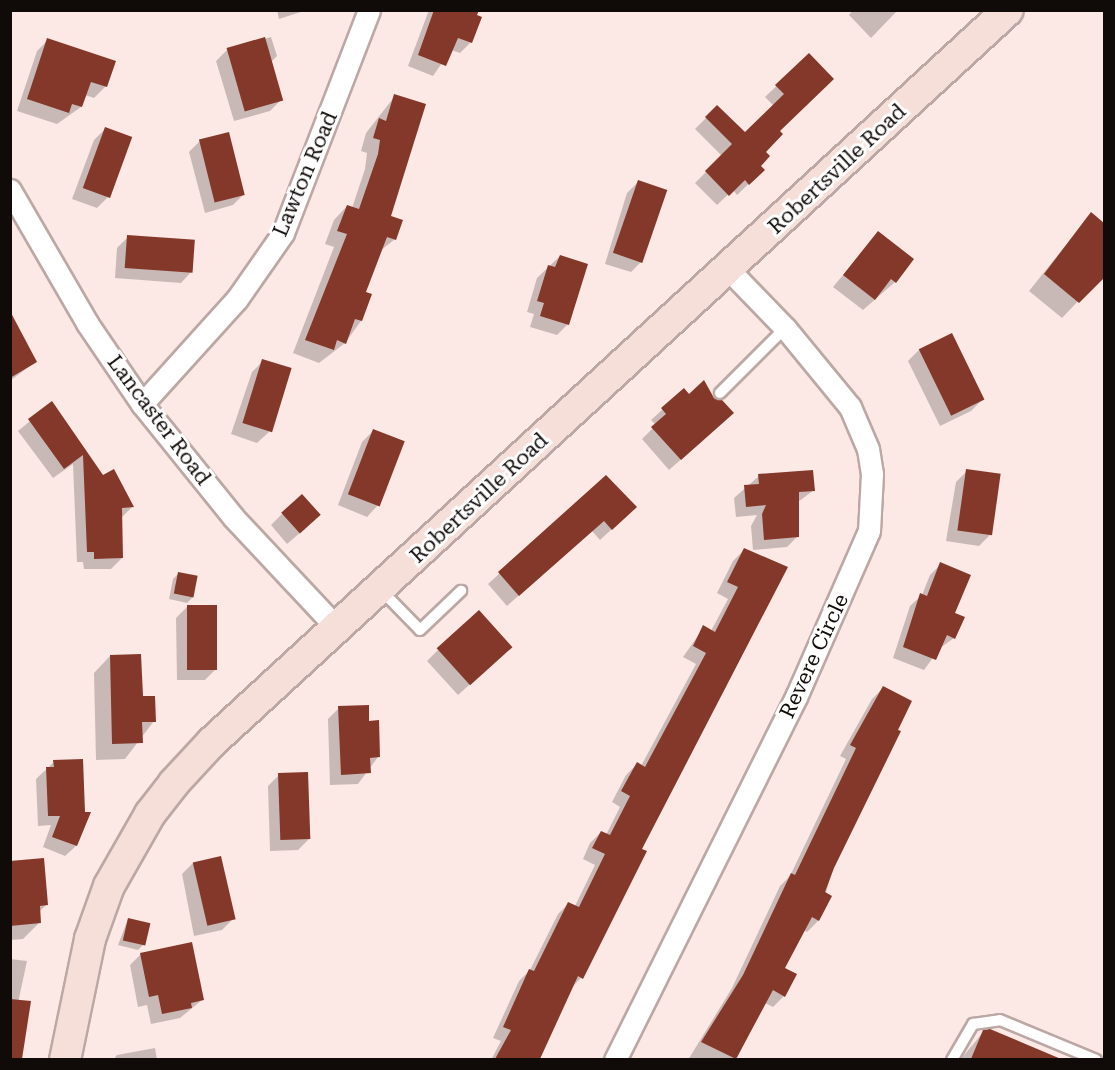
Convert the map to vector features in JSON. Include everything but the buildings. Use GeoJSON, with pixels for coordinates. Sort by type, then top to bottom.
{"type":"FeatureCollection","features":[{"type":"Feature","properties":{"kind":"street","name":"Lawton Road"},"geometry":{"type":"LineString","coordinates":[[142,404],[237,299],[283,233],[369,10]]}},
{"type":"Feature","properties":{"kind":"street","name":"Robertsville Road"},"geometry":{"type":"LineString","coordinates":[[65,1059],[96,921],[109,886],[150,814],[212,742],[338,629],[1008,10]]}},
{"type":"Feature","properties":{"kind":"street","name":"Lancaster Road"},"geometry":{"type":"LineString","coordinates":[[10,190],[87,323],[142,404],[234,518],[338,629]]}},
{"type":"Feature","properties":{"kind":"street","name":"Revere Circle"},"geometry":{"type":"LineString","coordinates":[[615,1059],[796,697],[869,531],[872,474],[868,448],[850,407],[785,328],[728,269]]}},
{"type":"Feature","properties":{"kind":"lane"},"geometry":{"type":"LineString","coordinates":[[720,393],[785,328]]}},
{"type":"Feature","properties":{"kind":"lane"},"geometry":{"type":"LineString","coordinates":[[380,589],[420,630],[461,591]]}},
{"type":"Feature","properties":{"kind":"lane"},"geometry":{"type":"LineString","coordinates":[[952,1059],[973,1023],[1000,1020],[1096,1059]]}}]}
